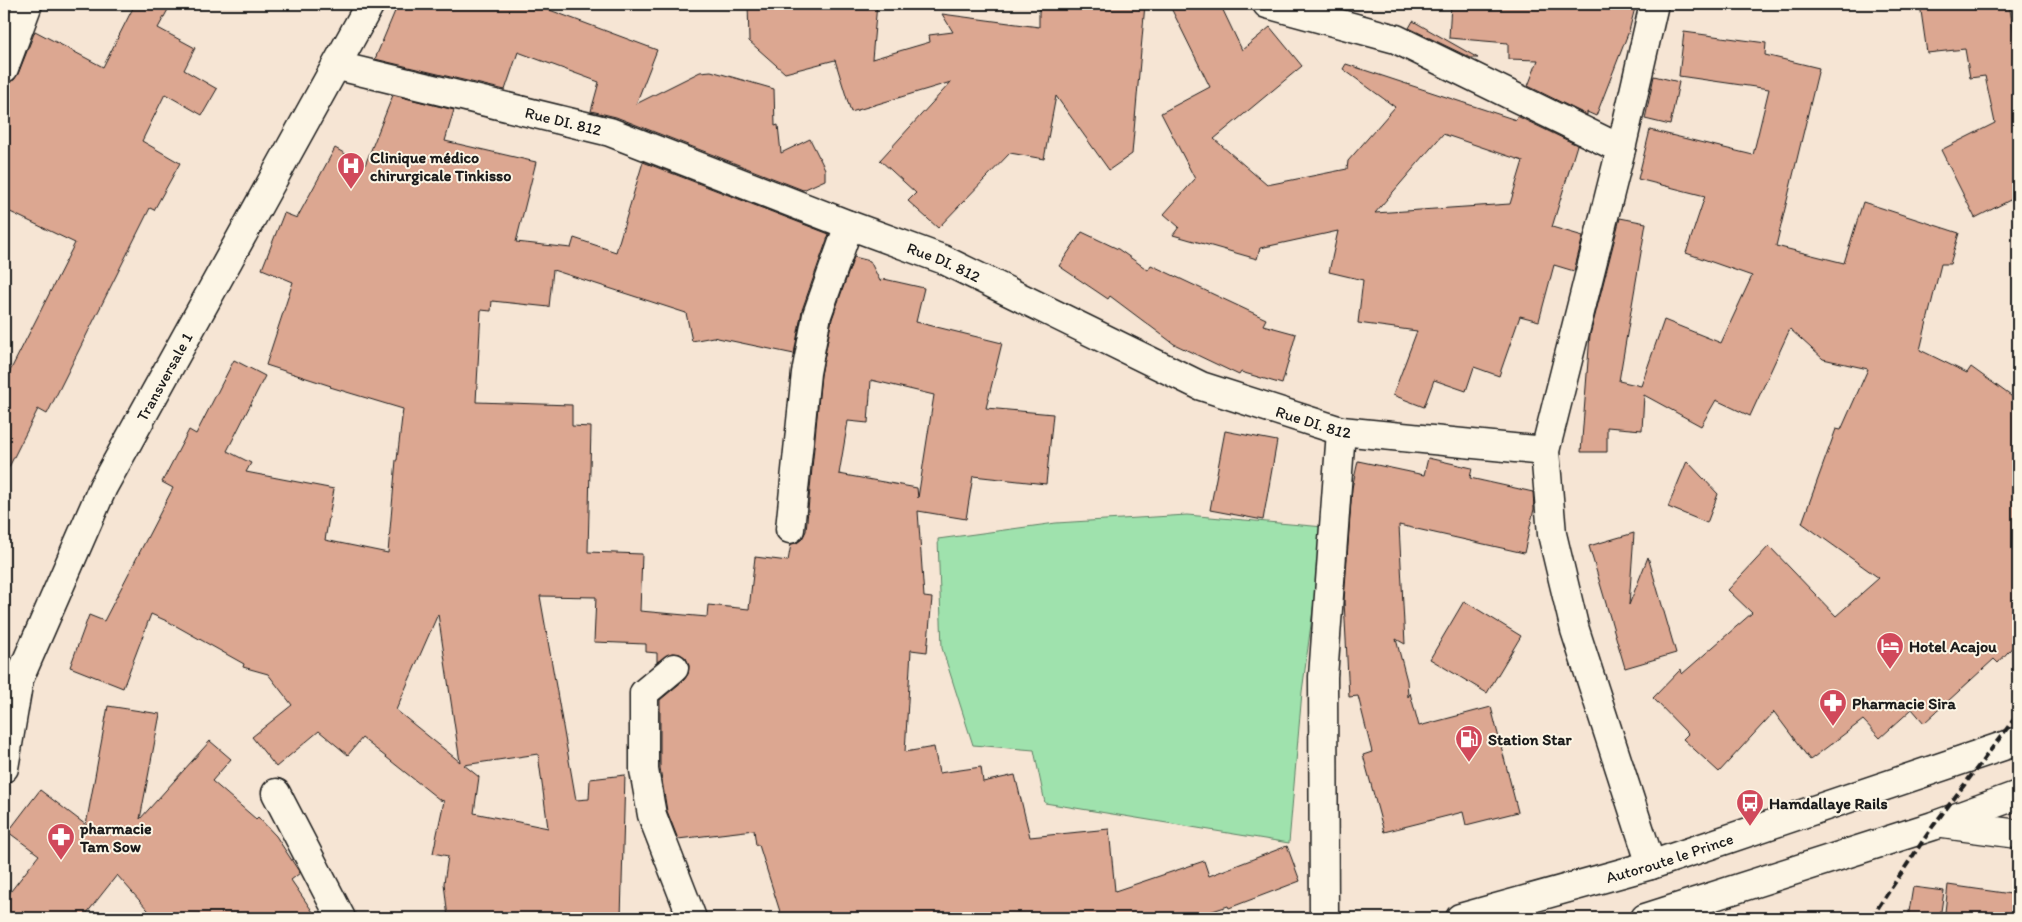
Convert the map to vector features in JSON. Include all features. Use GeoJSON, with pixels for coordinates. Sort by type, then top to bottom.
{"type":"FeatureCollection","features":[{"type":"Feature","properties":{"kind":"street"},"geometry":{"type":"LineString","coordinates":[[4,68],[28,4]]}},
{"type":"Feature","properties":{"kind":"street","name":"Transversale 1"},"geometry":{"type":"LineString","coordinates":[[4,768],[11,686],[103,487],[338,66],[370,4]]}},
{"type":"Feature","properties":{"kind":"street"},"geometry":{"type":"LineString","coordinates":[[1267,4],[1396,39],[1621,149]]}},
{"type":"Feature","properties":{"kind":"street"},"geometry":{"type":"LineString","coordinates":[[1651,865],[1575,630],[1552,534],[1545,451],[1621,149],[1654,4]]}},
{"type":"Feature","properties":{"kind":"street","name":"Rue DI. 812"},"geometry":{"type":"LineString","coordinates":[[338,66],[610,132],[849,225],[942,258],[1201,386],[1341,431],[1545,451]]}},
{"type":"Feature","properties":{"kind":"street"},"geometry":{"type":"LineString","coordinates":[[790,529],[806,373],[815,325],[849,225]]}},
{"type":"Feature","properties":{"kind":"street"},"geometry":{"type":"LineString","coordinates":[[1324,918],[1323,677],[1341,431]]}},
{"type":"Feature","properties":{"kind":"street"},"geometry":{"type":"LineString","coordinates":[[674,668],[644,693],[644,770],[652,815],[692,918]]}},
{"type":"Feature","properties":{"kind":"street","name":"Autoroute le Prince"},"geometry":{"type":"LineString","coordinates":[[1460,918],[1651,865],[2018,741]]}},
{"type":"Feature","properties":{"kind":"street"},"geometry":{"type":"LineString","coordinates":[[276,793],[341,918]]}},
{"type":"Feature","properties":{"kind":"street"},"geometry":{"type":"LineString","coordinates":[[1645,918],[2018,795]]}},
{"type":"Feature","properties":{"kind":"street"},"geometry":{"type":"LineString","coordinates":[[1936,823],[2018,834]]}},
{"type":"Feature","properties":{"kind":"green space"},"geometry":{"type":"Polygon","coordinates":[[[1187,515],[1324,527],[1302,692],[1289,843],[1045,803],[1034,750],[973,745],[942,648],[938,539],[1056,523],[1187,515]]]}},
{"type":"Feature","properties":{"kind":"building"},"geometry":{"type":"Polygon","coordinates":[[[135,4],[171,4],[158,28],[195,48],[184,70],[217,89],[202,115],[165,94],[142,141],[180,163],[154,210],[150,208],[47,414],[38,409],[4,477],[4,383],[75,243],[4,209],[4,83],[14,80],[18,74],[35,31],[103,67],[135,4]]]}},
{"type":"Feature","properties":{"kind":"building"},"geometry":{"type":"Polygon","coordinates":[[[398,4],[549,4],[547,9],[657,50],[636,104],[700,72],[711,71],[774,89],[775,126],[778,125],[781,153],[810,139],[825,169],[825,180],[803,190],[616,117],[591,111],[599,82],[518,52],[505,90],[375,59],[398,4]]]}},
{"type":"Feature","properties":{"kind":"building"},"geometry":{"type":"Polygon","coordinates":[[[748,4],[877,4],[872,59],[930,42],[929,35],[953,32],[942,14],[1039,27],[1039,4],[1145,4],[1132,154],[1109,170],[1056,96],[1044,159],[1010,153],[938,228],[908,201],[916,193],[880,160],[951,82],[851,112],[835,60],[785,73],[749,41],[748,4]]]}},
{"type":"Feature","properties":{"kind":"building"},"geometry":{"type":"Polygon","coordinates":[[[1169,4],[1220,4],[1242,50],[1270,27],[1302,66],[1214,139],[1267,185],[1347,169],[1348,161],[1395,107],[1343,69],[1346,64],[1516,120],[1517,116],[1577,145],[1552,227],[1583,236],[1574,271],[1554,265],[1539,321],[1520,316],[1499,376],[1474,367],[1466,391],[1434,380],[1424,407],[1393,395],[1417,331],[1358,323],[1363,280],[1329,272],[1338,231],[1260,248],[1257,259],[1173,235],[1179,227],[1164,214],[1195,179],[1161,113],[1210,87],[1169,4]],[[1443,134],[1375,213],[1510,204],[1523,161],[1443,134]]]}},
{"type":"Feature","properties":{"kind":"building"},"geometry":{"type":"Polygon","coordinates":[[[1451,4],[1636,4],[1629,31],[1596,116],[1587,112],[1587,115],[1528,86],[1538,60],[1508,59],[1508,43],[1449,38],[1451,4]]]}},
{"type":"Feature","properties":{"kind":"building"},"geometry":{"type":"Polygon","coordinates":[[[1920,4],[2009,4],[2018,57],[2018,196],[1975,218],[1941,150],[1995,123],[1985,76],[1970,78],[1965,49],[1927,53],[1920,4]]]}},
{"type":"Feature","properties":{"kind":"building"},"geometry":{"type":"Polygon","coordinates":[[[1413,21],[1478,58],[1471,58],[1409,28],[1413,21]]]}},
{"type":"Feature","properties":{"kind":"building"},"geometry":{"type":"Polygon","coordinates":[[[1684,32],[1766,43],[1765,55],[1819,68],[1776,246],[1844,263],[1863,202],[1959,233],[1950,264],[1941,264],[1920,350],[1967,373],[1971,367],[2018,401],[2018,641],[1998,663],[1994,659],[1924,723],[1912,709],[1880,738],[1863,720],[1810,760],[1774,712],[1719,772],[1683,739],[1688,734],[1653,698],[1681,669],[1682,674],[1752,613],[1728,590],[1769,546],[1836,616],[1879,578],[1802,523],[1836,429],[1841,430],[1868,369],[1823,359],[1790,329],[1750,416],[1716,400],[1701,426],[1644,395],[1642,430],[1607,427],[1607,452],[1581,452],[1590,335],[1620,218],[1646,223],[1619,381],[1641,386],[1664,320],[1721,343],[1752,276],[1686,253],[1705,196],[1638,179],[1650,130],[1753,155],[1769,89],[1679,76],[1684,32]]]}},
{"type":"Feature","properties":{"kind":"building"},"geometry":{"type":"Polygon","coordinates":[[[1654,76],[1679,82],[1670,125],[1645,119],[1654,76]]]}},
{"type":"Feature","properties":{"kind":"building"},"geometry":{"type":"Polygon","coordinates":[[[393,95],[454,110],[445,141],[536,162],[516,242],[571,248],[574,238],[616,252],[643,162],[829,234],[802,310],[794,354],[713,337],[692,341],[686,313],[553,270],[549,307],[492,301],[491,311],[481,310],[476,402],[572,405],[572,426],[591,427],[588,552],[642,554],[640,611],[707,617],[708,605],[749,609],[755,557],[788,561],[791,544],[797,543],[802,539],[806,531],[821,375],[832,319],[854,257],[870,261],[880,281],[884,279],[924,288],[916,322],[1002,343],[986,408],[1053,414],[1046,484],[973,476],[966,519],[918,511],[924,597],[932,598],[927,652],[911,650],[905,752],[934,747],[939,773],[981,767],[983,782],[1015,775],[1030,837],[1109,829],[1115,891],[1204,861],[1209,876],[1287,846],[1300,881],[1229,908],[1228,906],[1191,918],[782,918],[759,845],[756,845],[754,830],[678,839],[667,811],[660,768],[660,700],[684,680],[688,674],[689,666],[686,658],[680,654],[672,653],[657,662],[657,653],[646,652],[646,644],[594,642],[596,597],[540,596],[576,800],[589,799],[590,779],[625,775],[621,918],[448,918],[444,883],[448,856],[433,853],[444,801],[440,800],[362,738],[348,755],[319,731],[276,767],[252,737],[292,705],[268,674],[243,667],[244,664],[151,614],[123,688],[70,667],[89,615],[104,621],[173,488],[162,482],[189,430],[196,434],[234,360],[265,376],[227,451],[251,463],[246,472],[334,489],[325,540],[388,553],[396,460],[403,409],[266,365],[293,282],[262,269],[284,213],[297,218],[335,148],[365,165],[393,95]],[[871,380],[868,423],[848,421],[839,474],[917,488],[918,498],[934,395],[871,380]],[[438,614],[396,710],[460,762],[438,614]],[[538,754],[464,765],[479,777],[474,813],[548,828],[538,754]]]}},
{"type":"Feature","properties":{"kind":"building"},"geometry":{"type":"Polygon","coordinates":[[[1082,232],[1118,249],[1148,270],[1151,265],[1266,319],[1263,325],[1296,334],[1282,384],[1241,372],[1239,375],[1174,344],[1110,296],[1108,299],[1059,266],[1082,232]]]}},
{"type":"Feature","properties":{"kind":"building"},"geometry":{"type":"Polygon","coordinates":[[[1225,431],[1277,441],[1263,520],[1210,510],[1225,431]]]}},
{"type":"Feature","properties":{"kind":"building"},"geometry":{"type":"Polygon","coordinates":[[[1428,458],[1472,468],[1470,478],[1533,492],[1534,509],[1524,553],[1399,525],[1405,644],[1396,639],[1407,681],[1408,697],[1410,693],[1419,726],[1491,707],[1518,812],[1466,825],[1463,812],[1384,832],[1363,755],[1372,752],[1358,696],[1349,697],[1344,601],[1352,488],[1358,461],[1424,475],[1428,458]]]}},
{"type":"Feature","properties":{"kind":"building"},"geometry":{"type":"Polygon","coordinates":[[[1687,461],[1718,494],[1707,523],[1668,507],[1687,461]]]}},
{"type":"Feature","properties":{"kind":"building"},"geometry":{"type":"Polygon","coordinates":[[[1634,533],[1629,605],[1648,557],[1676,653],[1625,668],[1589,546],[1634,533]]]}},
{"type":"Feature","properties":{"kind":"building"},"geometry":{"type":"Polygon","coordinates":[[[1464,601],[1521,636],[1487,693],[1430,659],[1464,601]]]}},
{"type":"Feature","properties":{"kind":"building"},"geometry":{"type":"Polygon","coordinates":[[[108,706],[160,714],[140,819],[210,741],[231,759],[212,781],[256,819],[258,817],[276,836],[300,873],[291,880],[317,918],[155,918],[117,875],[83,918],[4,918],[4,900],[39,855],[8,832],[40,790],[86,825],[108,706]]]}},
{"type":"Feature","properties":{"kind":"building"},"geometry":{"type":"Polygon","coordinates":[[[1948,885],[2018,895],[2018,918],[1989,918],[1945,912],[1948,885]]]}},
{"type":"Feature","properties":{"kind":"building"},"geometry":{"type":"Polygon","coordinates":[[[1913,887],[1944,891],[1940,918],[1908,918],[1913,887]]]}},
{"type":"Feature","properties":{"kind":"railway"},"geometry":{"type":"LineString","coordinates":[[1871,918],[1933,826],[2018,714]]}},
{"type":"Feature","properties":{"kind":"place","name":"Clinique médico chirurgicale Tinkisso"},"geometry":{"type":"Point","coordinates":[351,190]}},
{"type":"Feature","properties":{"kind":"place","name":"Hotel Acajou"},"geometry":{"type":"Point","coordinates":[1890,670]}},
{"type":"Feature","properties":{"kind":"place","name":"Pharmacie Sira"},"geometry":{"type":"Point","coordinates":[1833,727]}},
{"type":"Feature","properties":{"kind":"place","name":"Station Star"},"geometry":{"type":"Point","coordinates":[1469,763]}},
{"type":"Feature","properties":{"kind":"place","name":"Hamdallaye Rails"},"geometry":{"type":"Point","coordinates":[1750,827]}},
{"type":"Feature","properties":{"kind":"place","name":"pharmacie Tam Sow"},"geometry":{"type":"Point","coordinates":[61,861]}}]}
